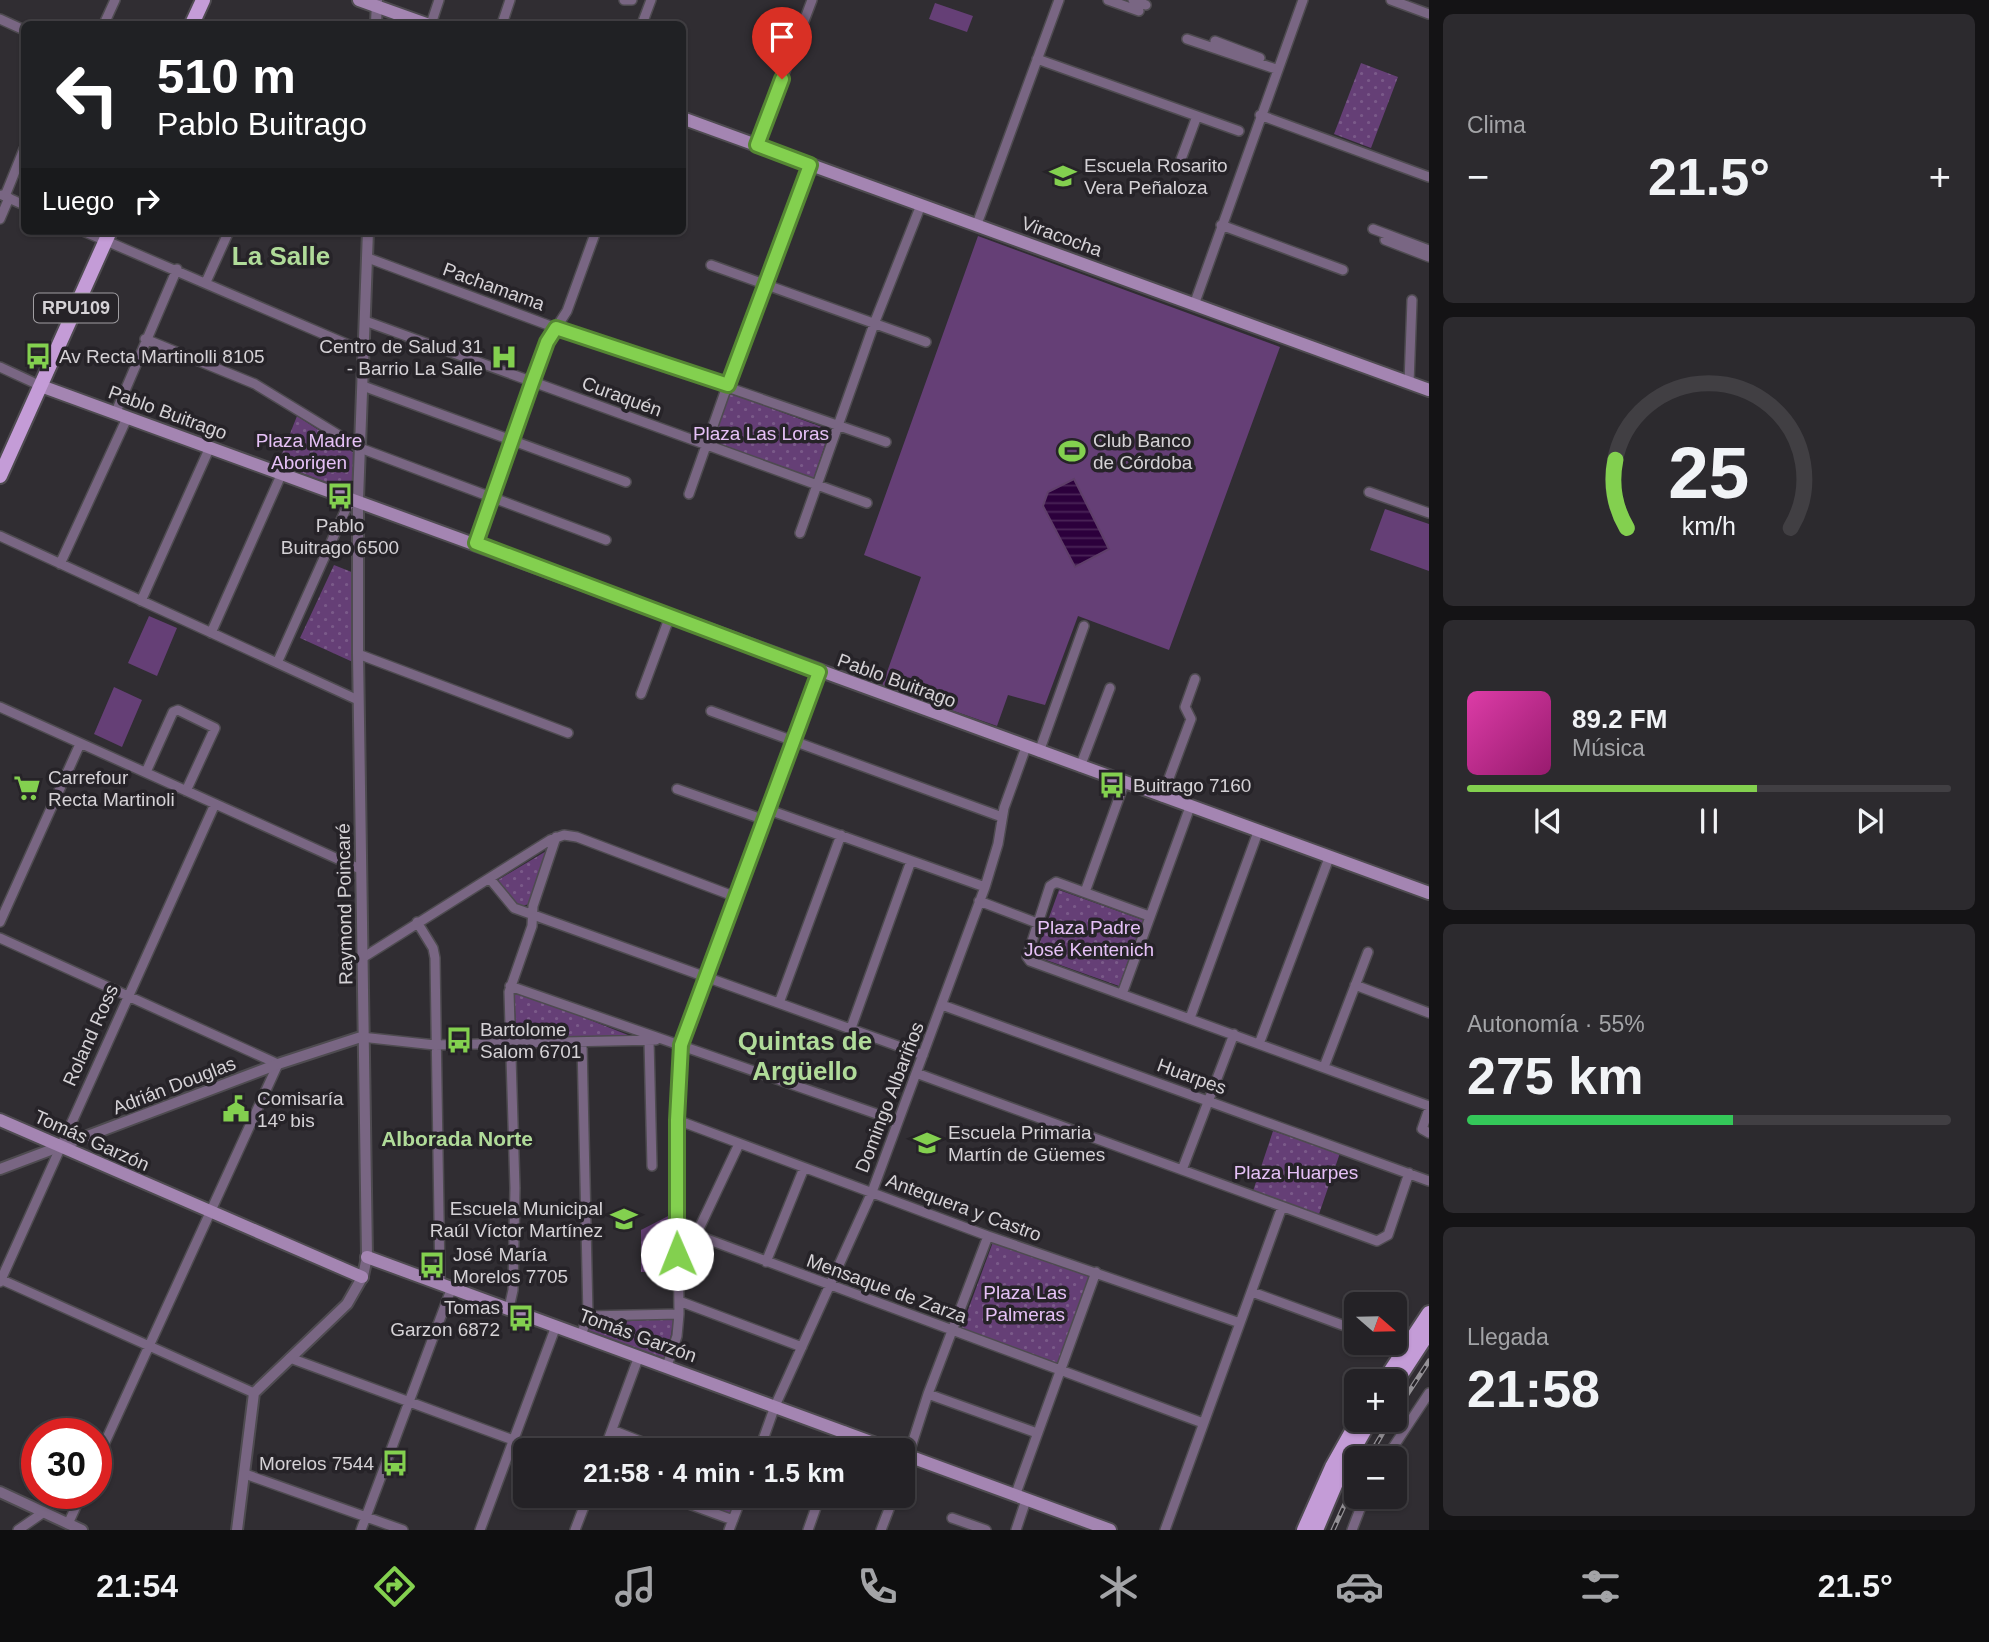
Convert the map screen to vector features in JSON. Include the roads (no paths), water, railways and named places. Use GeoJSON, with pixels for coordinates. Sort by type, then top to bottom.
{"type":"FeatureCollection","features":[{"type":"Feature","properties":{"kind":"main road"},"geometry":{"type":"LineString","coordinates":[[193,21],[203,0]]}},
{"type":"Feature","properties":{"kind":"main road"},"geometry":{"type":"LineString","coordinates":[[203,21],[212,0]]}},
{"type":"Feature","properties":{"kind":"main road"},"geometry":{"type":"LineString","coordinates":[[359,0],[377,3],[419,21]]}},
{"type":"Feature","properties":{"kind":"main road","name":"Viracocha"},"geometry":{"type":"LineString","coordinates":[[686,119],[1429,390]]}},
{"type":"Feature","properties":{"kind":"main road","name":"RPU109"},"geometry":{"type":"LineString","coordinates":[[0,476],[37,384],[104,235]]}},
{"type":"Feature","properties":{"kind":"main road","name":"RPU109"},"geometry":{"type":"LineString","coordinates":[[0,454],[37,384]]}},
{"type":"Feature","properties":{"kind":"main road","name":"Pablo Buitrago"},"geometry":{"type":"LineString","coordinates":[[37,384],[356,498],[819,672],[1429,893]]}},
{"type":"Feature","properties":{"kind":"main road","name":"Tomás Garzón"},"geometry":{"type":"LineString","coordinates":[[0,1120],[362,1277]]}},
{"type":"Feature","properties":{"kind":"main road","name":"Tomás Garzón"},"geometry":{"type":"LineString","coordinates":[[367,1257],[862,1438]]}},
{"type":"Feature","properties":{"kind":"main road"},"geometry":{"type":"LineString","coordinates":[[1407,1346],[1429,1313]]}},
{"type":"Feature","properties":{"kind":"main road"},"geometry":{"type":"LineString","coordinates":[[1406,1367],[1429,1332]]}},
{"type":"Feature","properties":{"kind":"main road"},"geometry":{"type":"LineString","coordinates":[[1304,1530],[1332,1467],[1352,1432]]}},
{"type":"Feature","properties":{"kind":"main road"},"geometry":{"type":"LineString","coordinates":[[1316,1530],[1341,1471],[1364,1432]]}},
{"type":"Feature","properties":{"kind":"main road"},"geometry":{"type":"LineString","coordinates":[[915,1459],[1110,1530]]}},
{"type":"Feature","properties":{"kind":"street"},"geometry":{"type":"LineString","coordinates":[[105,21],[115,0]]}},
{"type":"Feature","properties":{"kind":"street"},"geometry":{"type":"LineString","coordinates":[[432,21],[439,0]]}},
{"type":"Feature","properties":{"kind":"street"},"geometry":{"type":"LineString","coordinates":[[503,21],[510,0]]}},
{"type":"Feature","properties":{"kind":"street"},"geometry":{"type":"LineString","coordinates":[[624,0],[632,0]]}},
{"type":"Feature","properties":{"kind":"street"},"geometry":{"type":"LineString","coordinates":[[643,21],[651,0]]}},
{"type":"Feature","properties":{"kind":"street"},"geometry":{"type":"LineString","coordinates":[[757,145],[812,0]]}},
{"type":"Feature","properties":{"kind":"street"},"geometry":{"type":"LineString","coordinates":[[977,224],[1059,0]]}},
{"type":"Feature","properties":{"kind":"street"},"geometry":{"type":"LineString","coordinates":[[1108,0],[1142,8],[1133,0]]}},
{"type":"Feature","properties":{"kind":"street"},"geometry":{"type":"LineString","coordinates":[[1194,305],[1260,114],[1303,0]]}},
{"type":"Feature","properties":{"kind":"street"},"geometry":{"type":"LineString","coordinates":[[1391,0],[1429,14]]}},
{"type":"Feature","properties":{"kind":"street"},"geometry":{"type":"LineString","coordinates":[[376,21],[377,3]]}},
{"type":"Feature","properties":{"kind":"street"},"geometry":{"type":"LineString","coordinates":[[0,19],[21,29]]}},
{"type":"Feature","properties":{"kind":"street"},"geometry":{"type":"LineString","coordinates":[[1187,39],[1277,67]]}},
{"type":"Feature","properties":{"kind":"street"},"geometry":{"type":"LineString","coordinates":[[1215,41],[1277,67]]}},
{"type":"Feature","properties":{"kind":"street"},"geometry":{"type":"LineString","coordinates":[[1037,60],[1239,131]]}},
{"type":"Feature","properties":{"kind":"street"},"geometry":{"type":"LineString","coordinates":[[1260,114],[1429,177]]}},
{"type":"Feature","properties":{"kind":"street"},"geometry":{"type":"LineString","coordinates":[[1180,162],[1197,116]]}},
{"type":"Feature","properties":{"kind":"street"},"geometry":{"type":"LineString","coordinates":[[0,219],[5,196],[21,156]]}},
{"type":"Feature","properties":{"kind":"street"},"geometry":{"type":"LineString","coordinates":[[689,494],[810,165]]}},
{"type":"Feature","properties":{"kind":"street"},"geometry":{"type":"LineString","coordinates":[[5,196],[21,204]]}},
{"type":"Feature","properties":{"kind":"street"},"geometry":{"type":"LineString","coordinates":[[800,533],[874,324],[921,205]]}},
{"type":"Feature","properties":{"kind":"street"},"geometry":{"type":"LineString","coordinates":[[1221,225],[1343,270]]}},
{"type":"Feature","properties":{"kind":"street"},"geometry":{"type":"LineString","coordinates":[[1373,229],[1429,250]]}},
{"type":"Feature","properties":{"kind":"street"},"geometry":{"type":"LineString","coordinates":[[104,235],[363,351]]}},
{"type":"Feature","properties":{"kind":"street"},"geometry":{"type":"LineString","coordinates":[[206,282],[227,235]]}},
{"type":"Feature","properties":{"kind":"street","name":"Raymond Poincaré"},"geometry":{"type":"LineString","coordinates":[[254,1393],[347,1304],[362,1277],[367,1257],[361,1037],[364,957],[360,869],[356,498],[368,235]]}},
{"type":"Feature","properties":{"kind":"street"},"geometry":{"type":"LineString","coordinates":[[476,543],[547,342],[567,311],[595,235]]}},
{"type":"Feature","properties":{"kind":"street"},"geometry":{"type":"LineString","coordinates":[[1385,240],[1429,257]]}},
{"type":"Feature","properties":{"kind":"street","name":"Pachamama"},"geometry":{"type":"LineString","coordinates":[[368,258],[556,328],[728,385],[886,442]]}},
{"type":"Feature","properties":{"kind":"street"},"geometry":{"type":"LineString","coordinates":[[711,265],[926,342]]}},
{"type":"Feature","properties":{"kind":"street"},"geometry":{"type":"LineString","coordinates":[[60,564],[121,416],[145,339],[177,269]]}},
{"type":"Feature","properties":{"kind":"street"},"geometry":{"type":"LineString","coordinates":[[1409,383],[1412,367],[1412,300]]}},
{"type":"Feature","properties":{"kind":"street","name":"Curaquén"},"geometry":{"type":"LineString","coordinates":[[365,321],[867,503]]}},
{"type":"Feature","properties":{"kind":"street"},"geometry":{"type":"LineString","coordinates":[[145,339],[255,384],[360,449],[606,540]]}},
{"type":"Feature","properties":{"kind":"street","name":"Pablo Buitrago"},"geometry":{"type":"LineString","coordinates":[[0,367],[37,384]]}},
{"type":"Feature","properties":{"kind":"street"},"geometry":{"type":"LineString","coordinates":[[363,386],[626,482]]}},
{"type":"Feature","properties":{"kind":"street"},"geometry":{"type":"LineString","coordinates":[[141,601],[210,447]]}},
{"type":"Feature","properties":{"kind":"street"},"geometry":{"type":"LineString","coordinates":[[211,633],[282,473]]}},
{"type":"Feature","properties":{"kind":"street"},"geometry":{"type":"LineString","coordinates":[[1369,492],[1429,513]]}},
{"type":"Feature","properties":{"kind":"street"},"geometry":{"type":"LineString","coordinates":[[277,663],[345,509],[356,498]]}},
{"type":"Feature","properties":{"kind":"street"},"geometry":{"type":"LineString","coordinates":[[0,536],[358,700]]}},
{"type":"Feature","properties":{"kind":"street"},"geometry":{"type":"LineString","coordinates":[[641,694],[670,616]]}},
{"type":"Feature","properties":{"kind":"street","name":"Domingo Albariños"},"geometry":{"type":"LineString","coordinates":[[764,1438],[775,1406],[872,1192],[985,887],[998,844],[1002,817],[1084,626]]}},
{"type":"Feature","properties":{"kind":"street"},"geometry":{"type":"LineString","coordinates":[[358,654],[568,733]]}},
{"type":"Feature","properties":{"kind":"street"},"geometry":{"type":"LineString","coordinates":[[667,1366],[677,1336],[679,1314],[677,1120],[681,1045],[819,672]]}},
{"type":"Feature","properties":{"kind":"street"},"geometry":{"type":"LineString","coordinates":[[1162,797],[1191,719],[1185,707],[1195,679]]}},
{"type":"Feature","properties":{"kind":"street"},"geometry":{"type":"LineString","coordinates":[[1080,767],[1110,688]]}},
{"type":"Feature","properties":{"kind":"street"},"geometry":{"type":"LineString","coordinates":[[0,706],[360,869]]}},
{"type":"Feature","properties":{"kind":"street"},"geometry":{"type":"LineString","coordinates":[[146,772],[173,712],[178,710],[215,728],[186,791]]}},
{"type":"Feature","properties":{"kind":"street"},"geometry":{"type":"LineString","coordinates":[[711,711],[1002,817]]}},
{"type":"Feature","properties":{"kind":"street"},"geometry":{"type":"LineString","coordinates":[[0,922],[80,744]]}},
{"type":"Feature","properties":{"kind":"street"},"geometry":{"type":"LineString","coordinates":[[1085,892],[1124,784]]}},
{"type":"Feature","properties":{"kind":"street"},"geometry":{"type":"LineString","coordinates":[[677,789],[765,820]]}},
{"type":"Feature","properties":{"kind":"street","name":"Roland Ross"},"geometry":{"type":"LineString","coordinates":[[0,1280],[215,804]]}},
{"type":"Feature","properties":{"kind":"street"},"geometry":{"type":"LineString","coordinates":[[1122,994],[1190,807]]}},
{"type":"Feature","properties":{"kind":"street"},"geometry":{"type":"LineString","coordinates":[[769,810],[985,887]]}},
{"type":"Feature","properties":{"kind":"street"},"geometry":{"type":"LineString","coordinates":[[1190,1018],[1258,832]]}},
{"type":"Feature","properties":{"kind":"street"},"geometry":{"type":"LineString","coordinates":[[779,1003],[841,835]]}},
{"type":"Feature","properties":{"kind":"street"},"geometry":{"type":"LineString","coordinates":[[364,957],[556,837],[577,837],[736,897]]}},
{"type":"Feature","properties":{"kind":"street"},"geometry":{"type":"LineString","coordinates":[[509,1308],[513,1290],[514,1188],[510,986],[532,926],[532,915],[556,837]]}},
{"type":"Feature","properties":{"kind":"street"},"geometry":{"type":"LineString","coordinates":[[1259,1044],[1329,858]]}},
{"type":"Feature","properties":{"kind":"street"},"geometry":{"type":"LineString","coordinates":[[851,1028],[911,861]]}},
{"type":"Feature","properties":{"kind":"street"},"geometry":{"type":"LineString","coordinates":[[490,879],[508,903],[532,915],[923,1055]]}},
{"type":"Feature","properties":{"kind":"street"},"geometry":{"type":"LineString","coordinates":[[1149,916],[1056,882],[1050,886],[1027,957],[1030,961],[1429,1107],[1426,1131]]}},
{"type":"Feature","properties":{"kind":"street"},"geometry":{"type":"LineString","coordinates":[[979,901],[1037,923]]}},
{"type":"Feature","properties":{"kind":"street"},"geometry":{"type":"LineString","coordinates":[[361,1530],[409,1401],[446,1284],[435,1045],[435,953],[417,922]]}},
{"type":"Feature","properties":{"kind":"street"},"geometry":{"type":"LineString","coordinates":[[0,938],[278,1064],[112,1427]]}},
{"type":"Feature","properties":{"kind":"street"},"geometry":{"type":"LineString","coordinates":[[1324,1067],[1368,953]]}},
{"type":"Feature","properties":{"kind":"street"},"geometry":{"type":"LineString","coordinates":[[1355,985],[1429,1013]]}},
{"type":"Feature","properties":{"kind":"street"},"geometry":{"type":"LineString","coordinates":[[510,986],[897,1121]]}},
{"type":"Feature","properties":{"kind":"street","name":"Huarpes"},"geometry":{"type":"LineString","coordinates":[[942,1005],[1429,1181]]}},
{"type":"Feature","properties":{"kind":"street"},"geometry":{"type":"LineString","coordinates":[[1182,1170],[1234,1034]]}},
{"type":"Feature","properties":{"kind":"street"},"geometry":{"type":"LineString","coordinates":[[361,1037],[435,1045],[661,1040]]}},
{"type":"Feature","properties":{"kind":"street","name":"Adrián Douglas"},"geometry":{"type":"LineString","coordinates":[[0,1169],[278,1064],[361,1037]]}},
{"type":"Feature","properties":{"kind":"street"},"geometry":{"type":"LineString","coordinates":[[649,1040],[652,1166]]}},
{"type":"Feature","properties":{"kind":"street"},"geometry":{"type":"LineString","coordinates":[[582,1043],[588,1316],[582,1335]]}},
{"type":"Feature","properties":{"kind":"street"},"geometry":{"type":"LineString","coordinates":[[916,1073],[1382,1241],[1388,1235],[1409,1173]]}},
{"type":"Feature","properties":{"kind":"street","name":"Antequera y Castro"},"geometry":{"type":"LineString","coordinates":[[677,1120],[988,1236],[1240,1323]]}},
{"type":"Feature","properties":{"kind":"street"},"geometry":{"type":"LineString","coordinates":[[696,1235],[739,1144]]}},
{"type":"Feature","properties":{"kind":"street"},"geometry":{"type":"LineString","coordinates":[[766,1262],[804,1168]]}},
{"type":"Feature","properties":{"kind":"street"},"geometry":{"type":"LineString","coordinates":[[1165,1530],[1282,1207]]}},
{"type":"Feature","properties":{"kind":"street","name":"Mensaque de Zarza"},"geometry":{"type":"LineString","coordinates":[[677,1231],[696,1235],[829,1287],[1203,1423]]}},
{"type":"Feature","properties":{"kind":"street"},"geometry":{"type":"LineString","coordinates":[[911,1438],[988,1236]]}},
{"type":"Feature","properties":{"kind":"street"},"geometry":{"type":"LineString","coordinates":[[1016,1530],[1037,1433],[1096,1272]]}},
{"type":"Feature","properties":{"kind":"street"},"geometry":{"type":"LineString","coordinates":[[0,1280],[254,1393],[237,1530]]}},
{"type":"Feature","properties":{"kind":"street"},"geometry":{"type":"LineString","coordinates":[[1252,1292],[1344,1326]]}},
{"type":"Feature","properties":{"kind":"street"},"geometry":{"type":"LineString","coordinates":[[679,1301],[802,1347]]}},
{"type":"Feature","properties":{"kind":"street"},"geometry":{"type":"LineString","coordinates":[[588,1316],[679,1314]]}},
{"type":"Feature","properties":{"kind":"street"},"geometry":{"type":"LineString","coordinates":[[480,1530],[511,1439],[556,1326]]}},
{"type":"Feature","properties":{"kind":"street"},"geometry":{"type":"LineString","coordinates":[[1406,1355],[1406,1367]]}},
{"type":"Feature","properties":{"kind":"street"},"geometry":{"type":"LineString","coordinates":[[608,1438],[639,1356]]}},
{"type":"Feature","properties":{"kind":"street"},"geometry":{"type":"LineString","coordinates":[[290,1358],[511,1439]]}},
{"type":"Feature","properties":{"kind":"street"},"geometry":{"type":"LineString","coordinates":[[1394,1446],[1429,1393]]}},
{"type":"Feature","properties":{"kind":"street"},"geometry":{"type":"LineString","coordinates":[[928,1394],[1037,1433]]}},
{"type":"Feature","properties":{"kind":"street"},"geometry":{"type":"LineString","coordinates":[[611,1430],[632,1438]]}},
{"type":"Feature","properties":{"kind":"street"},"geometry":{"type":"LineString","coordinates":[[842,1438],[845,1431]]}},
{"type":"Feature","properties":{"kind":"street"},"geometry":{"type":"LineString","coordinates":[[245,1474],[403,1530]]}},
{"type":"Feature","properties":{"kind":"street"},"geometry":{"type":"LineString","coordinates":[[0,1492],[82,1530]]}},
{"type":"Feature","properties":{"kind":"street"},"geometry":{"type":"LineString","coordinates":[[575,1530],[583,1508]]}},
{"type":"Feature","properties":{"kind":"street"},"geometry":{"type":"LineString","coordinates":[[693,1508],[731,1525],[737,1508]]}},
{"type":"Feature","properties":{"kind":"street"},"geometry":{"type":"LineString","coordinates":[[808,1530],[816,1508]]}},
{"type":"Feature","properties":{"kind":"street"},"geometry":{"type":"LineString","coordinates":[[881,1530],[889,1508]]}},
{"type":"Feature","properties":{"kind":"street"},"geometry":{"type":"LineString","coordinates":[[68,1524],[75,1509]]}},
{"type":"Feature","properties":{"kind":"street"},"geometry":{"type":"LineString","coordinates":[[1352,1530],[1360,1509]]}},
{"type":"Feature","properties":{"kind":"street"},"geometry":{"type":"LineString","coordinates":[[18,1530],[44,1512]]}},
{"type":"Feature","properties":{"kind":"street"},"geometry":{"type":"LineString","coordinates":[[952,1518],[986,1530]]}},
{"type":"Feature","properties":{"kind":"railway"},"geometry":{"type":"LineString","coordinates":[[1407,1395],[1429,1361]]}},
{"type":"Feature","properties":{"kind":"railway"},"geometry":{"type":"LineString","coordinates":[[1375,1446],[1383,1432]]}},
{"type":"Feature","properties":{"kind":"railway"},"geometry":{"type":"LineString","coordinates":[[1333,1530],[1344,1506]]}},
{"type":"Feature","properties":{"kind":"place","name":"Escuela Rosarito Vera Peñaloza"},"geometry":{"type":"Point","coordinates":[1063,176]}},
{"type":"Feature","properties":{"kind":"place","name":"Av Recta Martinolli 8105"},"geometry":{"type":"Point","coordinates":[38,356]}},
{"type":"Feature","properties":{"kind":"place","name":"Centro de Salud 31 - Barrio La Salle"},"geometry":{"type":"Point","coordinates":[504,357]}},
{"type":"Feature","properties":{"kind":"place","name":"Club Banco de Córdoba"},"geometry":{"type":"Point","coordinates":[1072,451]}},
{"type":"Feature","properties":{"kind":"place","name":"Pablo Buitrago 6500"},"geometry":{"type":"Point","coordinates":[340,496]}},
{"type":"Feature","properties":{"kind":"place","name":"Buitrago 7160"},"geometry":{"type":"Point","coordinates":[1112,785]}},
{"type":"Feature","properties":{"kind":"place","name":"Carrefour Recta Martinoli"},"geometry":{"type":"Point","coordinates":[27,788]}},
{"type":"Feature","properties":{"kind":"place","name":"Bartolome Salom 6701"},"geometry":{"type":"Point","coordinates":[459,1040]}},
{"type":"Feature","properties":{"kind":"place","name":"Comisaría 14º bis"},"geometry":{"type":"Point","coordinates":[236,1109]}},
{"type":"Feature","properties":{"kind":"place","name":"Escuela Primaria Martín de Güemes"},"geometry":{"type":"Point","coordinates":[927,1143]}},
{"type":"Feature","properties":{"kind":"place","name":"Escuela Municipal Raúl Víctor Martínez"},"geometry":{"type":"Point","coordinates":[624,1219]}},
{"type":"Feature","properties":{"kind":"place","name":"José María Morelos 7705"},"geometry":{"type":"Point","coordinates":[432,1265]}},
{"type":"Feature","properties":{"kind":"place","name":"Tomas Garzon 6872"},"geometry":{"type":"Point","coordinates":[521,1318]}},
{"type":"Feature","properties":{"kind":"place","name":"Morelos 7544"},"geometry":{"type":"Point","coordinates":[395,1463]}},
{"type":"Feature","properties":{"kind":"district","name":"La Salle"},"geometry":{"type":"Point","coordinates":[281,256]}},
{"type":"Feature","properties":{"kind":"district","name":"Quintas de Argüello"},"geometry":{"type":"Point","coordinates":[805,1056]}},
{"type":"Feature","properties":{"kind":"district","name":"Alborada Norte"},"geometry":{"type":"Point","coordinates":[457,1139]}},
{"type":"Feature","properties":{"kind":"park label","name":"Plaza Las Loras"},"geometry":{"type":"Point","coordinates":[761,433]}},
{"type":"Feature","properties":{"kind":"park label","name":"Plaza Madre Aborigen"},"geometry":{"type":"Point","coordinates":[309,451]}},
{"type":"Feature","properties":{"kind":"park label","name":"Plaza Padre José Kentenich"},"geometry":{"type":"Point","coordinates":[1089,938]}},
{"type":"Feature","properties":{"kind":"park label","name":"Plaza Huarpes"},"geometry":{"type":"Point","coordinates":[1296,1172]}},
{"type":"Feature","properties":{"kind":"park label","name":"Plaza Las Palmeras"},"geometry":{"type":"Point","coordinates":[1025,1303]}}]}
